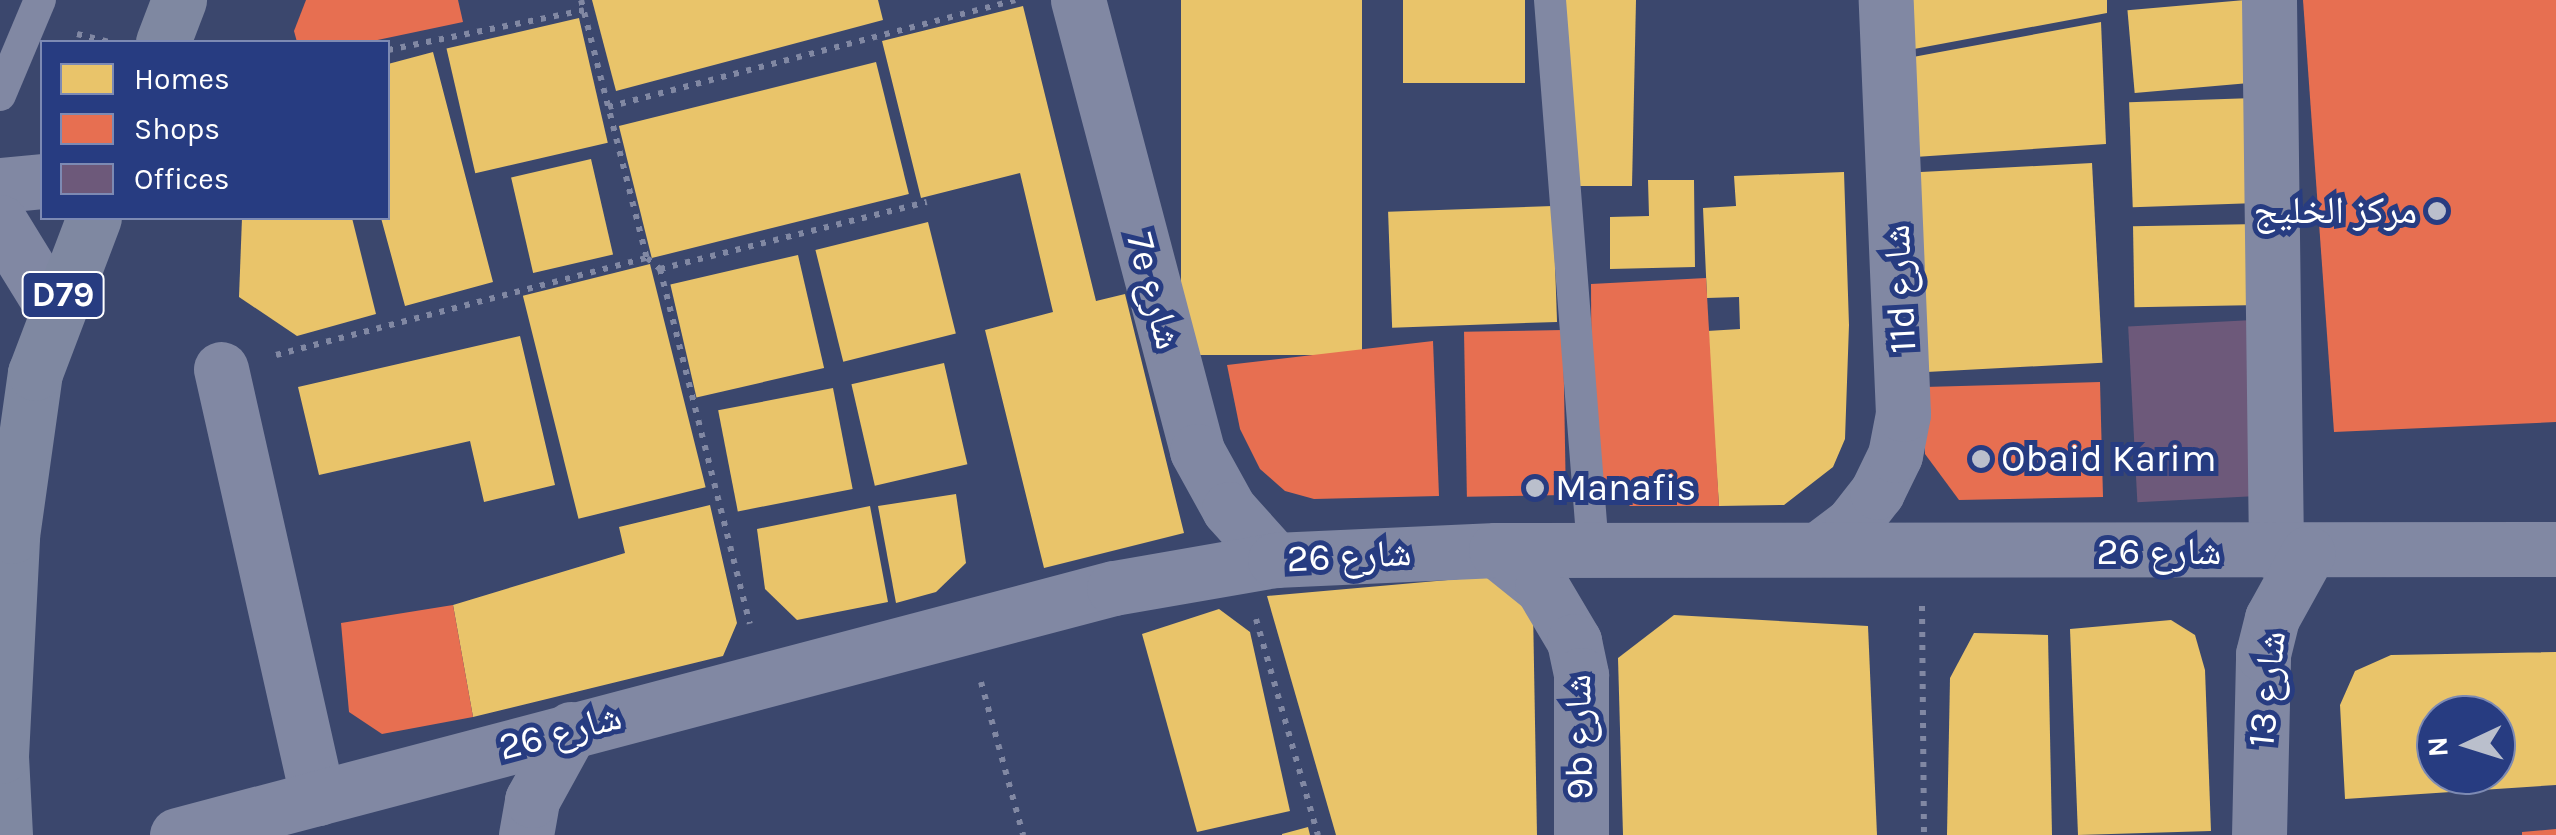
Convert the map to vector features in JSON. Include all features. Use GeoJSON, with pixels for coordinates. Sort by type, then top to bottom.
{"type":"FeatureCollection","features":[{"type":"Feature","properties":{"kind":"main road"},"geometry":{"type":"LineString","coordinates":[[164,40],[179,0]]}},
{"type":"Feature","properties":{"kind":"main road","name":"D79"},"geometry":{"type":"LineString","coordinates":[[5,835],[1,756],[12,536],[35,373],[93,220]]}},
{"type":"Feature","properties":{"kind":"street","name":"7e شارع"},"geometry":{"type":"LineString","coordinates":[[1078,0],[1197,451],[1258,562]]}},
{"type":"Feature","properties":{"kind":"street","name":"11d شارع"},"geometry":{"type":"LineString","coordinates":[[1819,549],[1852,524],[1877,492],[1895,455],[1903,414],[1886,0]]}},
{"type":"Feature","properties":{"kind":"street"},"geometry":{"type":"LineString","coordinates":[[2269,0],[2292,553]]}},
{"type":"Feature","properties":{"kind":"street"},"geometry":{"type":"LineString","coordinates":[[0,185],[40,181]]}},
{"type":"Feature","properties":{"kind":"street"},"geometry":{"type":"LineString","coordinates":[[0,222],[56,313]]}},
{"type":"Feature","properties":{"kind":"street"},"geometry":{"type":"LineString","coordinates":[[221,369],[318,798]]}},
{"type":"Feature","properties":{"kind":"street","name":"شارع 26"},"geometry":{"type":"LineString","coordinates":[[177,835],[1114,588],[1258,562],[1592,549],[2292,553],[2556,549]]}},
{"type":"Feature","properties":{"kind":"street","name":"9b شارع"},"geometry":{"type":"LineString","coordinates":[[1496,550],[1542,587],[1574,641],[1581,676],[1581,835]]}},
{"type":"Feature","properties":{"kind":"street","name":"شارع 13"},"geometry":{"type":"LineString","coordinates":[[2259,835],[2263,654],[2292,553]]}},
{"type":"Feature","properties":{"kind":"street"},"geometry":{"type":"LineString","coordinates":[[526,835],[532,800],[571,729]]}},
{"type":"Feature","properties":{"kind":"lane"},"geometry":{"type":"LineString","coordinates":[[0,95],[40,0]]}},
{"type":"Feature","properties":{"kind":"lane"},"geometry":{"type":"LineString","coordinates":[[1550,0],[1592,549]]}},
{"type":"Feature","properties":{"kind":"path"},"geometry":{"type":"LineString","coordinates":[[581,0],[647,258],[660,269],[764,679]]}},
{"type":"Feature","properties":{"kind":"path"},"geometry":{"type":"LineString","coordinates":[[608,107],[1015,0]]}},
{"type":"Feature","properties":{"kind":"path"},"geometry":{"type":"LineString","coordinates":[[390,50],[584,10]]}},
{"type":"Feature","properties":{"kind":"path"},"geometry":{"type":"LineString","coordinates":[[660,269],[927,202]]}},
{"type":"Feature","properties":{"kind":"path"},"geometry":{"type":"LineString","coordinates":[[221,369],[647,258]]}},
{"type":"Feature","properties":{"kind":"path"},"geometry":{"type":"LineString","coordinates":[[1921,550],[1924,835]]}},
{"type":"Feature","properties":{"kind":"path"},"geometry":{"type":"LineString","coordinates":[[1258,562],[1318,835]]}},
{"type":"Feature","properties":{"kind":"path"},"geometry":{"type":"LineString","coordinates":[[966,626],[1023,835]]}},
{"type":"Feature","properties":{"kind":"building: Homes"},"geometry":{"type":"Polygon","coordinates":[[[592,0],[878,0],[883,20],[616,91],[592,0]]]}},
{"type":"Feature","properties":{"kind":"building: Homes"},"geometry":{"type":"Polygon","coordinates":[[[1181,0],[1362,0],[1362,355],[1181,355],[1181,0]]]}},
{"type":"Feature","properties":{"kind":"building: Homes"},"geometry":{"type":"Polygon","coordinates":[[[1403,0],[1525,0],[1525,83],[1403,83],[1403,0]]]}},
{"type":"Feature","properties":{"kind":"building: Homes"},"geometry":{"type":"Polygon","coordinates":[[[1558,0],[1636,0],[1632,186],[1571,186],[1558,0]]]}},
{"type":"Feature","properties":{"kind":"building: Homes"},"geometry":{"type":"Polygon","coordinates":[[[1913,0],[2107,0],[2107,13],[1914,49],[1913,0]]]}},
{"type":"Feature","properties":{"kind":"building: Homes"},"geometry":{"type":"Polygon","coordinates":[[[2245,0],[2252,83],[2135,93],[2127,10],[2245,0]]]}},
{"type":"Feature","properties":{"kind":"building: Homes"},"geometry":{"type":"Polygon","coordinates":[[[1023,6],[1096,301],[1125,294],[1184,533],[1044,568],[985,330],[1053,312],[1020,173],[921,198],[882,41],[1023,6]]]}},
{"type":"Feature","properties":{"kind":"building: Homes"},"geometry":{"type":"Polygon","coordinates":[[[579,18],[608,143],[475,173],[446,49],[579,18]]]}},
{"type":"Feature","properties":{"kind":"building: Homes"},"geometry":{"type":"Polygon","coordinates":[[[2101,22],[2106,144],[1915,157],[1913,57],[2101,22]]]}},
{"type":"Feature","properties":{"kind":"building: Homes"},"geometry":{"type":"Polygon","coordinates":[[[433,52],[493,282],[405,306],[382,220],[390,220],[390,63],[433,52]]]}},
{"type":"Feature","properties":{"kind":"building: Homes"},"geometry":{"type":"Polygon","coordinates":[[[876,62],[909,194],[652,258],[619,126],[876,62]]]}},
{"type":"Feature","properties":{"kind":"building: Homes"},"geometry":{"type":"Polygon","coordinates":[[[2254,98],[2258,203],[2133,207],[2129,102],[2254,98]]]}},
{"type":"Feature","properties":{"kind":"building: Homes"},"geometry":{"type":"Polygon","coordinates":[[[591,159],[613,254],[533,273],[511,177],[591,159]]]}},
{"type":"Feature","properties":{"kind":"building: Homes"},"geometry":{"type":"Polygon","coordinates":[[[2092,163],[2102,363],[1927,372],[1916,172],[2092,163]]]}},
{"type":"Feature","properties":{"kind":"building: Homes"},"geometry":{"type":"Polygon","coordinates":[[[1844,172],[1849,325],[1845,439],[1833,467],[1784,505],[1719,506],[1707,331],[1740,329],[1739,297],[1707,298],[1703,208],[1736,206],[1734,176],[1844,172]]]}},
{"type":"Feature","properties":{"kind":"building: Homes"},"geometry":{"type":"Polygon","coordinates":[[[1648,180],[1694,180],[1695,267],[1610,269],[1610,217],[1649,216],[1648,180]]]}},
{"type":"Feature","properties":{"kind":"building: Homes"},"geometry":{"type":"Polygon","coordinates":[[[1553,206],[1557,322],[1392,328],[1388,212],[1553,206]]]}},
{"type":"Feature","properties":{"kind":"building: Homes"},"geometry":{"type":"Polygon","coordinates":[[[242,220],[352,220],[376,314],[297,336],[239,297],[242,220]]]}},
{"type":"Feature","properties":{"kind":"building: Homes"},"geometry":{"type":"Polygon","coordinates":[[[928,222],[956,334],[843,362],[815,250],[928,222]]]}},
{"type":"Feature","properties":{"kind":"building: Homes"},"geometry":{"type":"Polygon","coordinates":[[[2259,224],[2260,305],[2134,307],[2133,226],[2259,224]]]}},
{"type":"Feature","properties":{"kind":"building: Homes"},"geometry":{"type":"Polygon","coordinates":[[[798,255],[824,368],[696,397],[670,284],[798,255]]]}},
{"type":"Feature","properties":{"kind":"building: Homes"},"geometry":{"type":"Polygon","coordinates":[[[650,264],[706,487],[579,519],[523,296],[650,264]]]}},
{"type":"Feature","properties":{"kind":"building: Homes"},"geometry":{"type":"Polygon","coordinates":[[[520,336],[555,485],[484,502],[470,441],[319,475],[298,387],[520,336]]]}},
{"type":"Feature","properties":{"kind":"building: Homes"},"geometry":{"type":"Polygon","coordinates":[[[944,363],[967,464],[875,486],[851,384],[944,363]]]}},
{"type":"Feature","properties":{"kind":"building: Homes"},"geometry":{"type":"Polygon","coordinates":[[[833,388],[853,489],[738,511],[718,410],[833,388]]]}},
{"type":"Feature","properties":{"kind":"building: Homes"},"geometry":{"type":"Polygon","coordinates":[[[956,494],[966,563],[936,592],[896,603],[878,506],[956,494]]]}},
{"type":"Feature","properties":{"kind":"building: Homes"},"geometry":{"type":"Polygon","coordinates":[[[710,505],[737,623],[723,656],[473,717],[453,605],[625,553],[619,527],[710,505]]]}},
{"type":"Feature","properties":{"kind":"building: Homes"},"geometry":{"type":"Polygon","coordinates":[[[870,506],[888,602],[797,620],[765,589],[757,529],[870,506]]]}},
{"type":"Feature","properties":{"kind":"building: Homes"},"geometry":{"type":"Polygon","coordinates":[[[1493,576],[1533,609],[1537,835],[1336,835],[1267,596],[1493,576]]]}},
{"type":"Feature","properties":{"kind":"building: Homes"},"geometry":{"type":"Polygon","coordinates":[[[1219,609],[1250,632],[1290,811],[1197,832],[1142,634],[1219,609]]]}},
{"type":"Feature","properties":{"kind":"building: Homes"},"geometry":{"type":"Polygon","coordinates":[[[1674,615],[1868,626],[1877,835],[1623,835],[1618,658],[1674,615]]]}},
{"type":"Feature","properties":{"kind":"building: Homes"},"geometry":{"type":"Polygon","coordinates":[[[2171,620],[2195,635],[2205,670],[2211,831],[2078,835],[2070,629],[2171,620]]]}},
{"type":"Feature","properties":{"kind":"building: Homes"},"geometry":{"type":"Polygon","coordinates":[[[1974,633],[2048,635],[2052,835],[1947,835],[1950,678],[1974,633]]]}},
{"type":"Feature","properties":{"kind":"building: Homes"},"geometry":{"type":"Polygon","coordinates":[[[2556,652],[2556,785],[2516,788],[2516,695],[2416,695],[2416,794],[2345,799],[2340,705],[2355,671],[2391,655],[2556,652]]]}},
{"type":"Feature","properties":{"kind":"building: Homes"},"geometry":{"type":"Polygon","coordinates":[[[1308,827],[1310,835],[1282,835],[1282,834],[1308,827]]]}},
{"type":"Feature","properties":{"kind":"building: Shops"},"geometry":{"type":"Polygon","coordinates":[[[306,0],[458,0],[463,22],[378,40],[296,40],[294,31],[306,0]]]}},
{"type":"Feature","properties":{"kind":"building: Shops","name":"مركز الخليج"},"geometry":{"type":"Polygon","coordinates":[[[2303,0],[2556,0],[2556,422],[2334,432],[2303,0]]]}},
{"type":"Feature","properties":{"kind":"building: Shops"},"geometry":{"type":"Polygon","coordinates":[[[1706,278],[1719,506],[1630,506],[1592,466],[1591,284],[1706,278]]]}},
{"type":"Feature","properties":{"kind":"building: Shops"},"geometry":{"type":"Polygon","coordinates":[[[1563,330],[1566,495],[1467,497],[1464,332],[1563,330]]]}},
{"type":"Feature","properties":{"kind":"building: Shops"},"geometry":{"type":"Polygon","coordinates":[[[1433,341],[1439,496],[1314,499],[1285,491],[1260,469],[1240,429],[1227,365],[1433,341]]]}},
{"type":"Feature","properties":{"kind":"building: Shops"},"geometry":{"type":"Polygon","coordinates":[[[2100,382],[2103,497],[1959,500],[1925,454],[1924,387],[2100,382]]]}},
{"type":"Feature","properties":{"kind":"building: Shops"},"geometry":{"type":"Polygon","coordinates":[[[453,605],[473,717],[382,734],[349,712],[341,623],[453,605]]]}},
{"type":"Feature","properties":{"kind":"building: Shops"},"geometry":{"type":"Polygon","coordinates":[[[2556,829],[2556,835],[2522,835],[2522,832],[2556,829]]]}},
{"type":"Feature","properties":{"kind":"building: Offices"},"geometry":{"type":"Polygon","coordinates":[[[2253,320],[2262,496],[2137,502],[2128,327],[2253,320]]]}},
{"type":"Feature","properties":{"kind":"place","name":"مركز الخليج"},"geometry":{"type":"Point","coordinates":[2437,211]}},
{"type":"Feature","properties":{"kind":"place","name":"Obaid Karim"},"geometry":{"type":"Point","coordinates":[1981,459]}},
{"type":"Feature","properties":{"kind":"place","name":"Manafis"},"geometry":{"type":"Point","coordinates":[1535,488]}}]}
